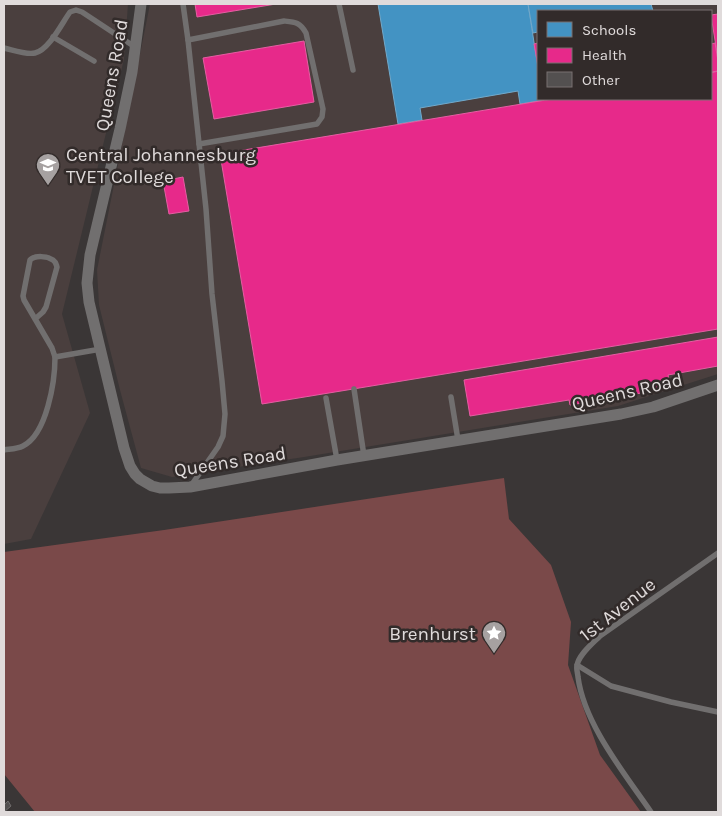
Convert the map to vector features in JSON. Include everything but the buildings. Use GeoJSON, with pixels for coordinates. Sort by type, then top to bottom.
{"type":"FeatureCollection","features":[{"type":"Feature","properties":{"kind":"street","name":"Queens Road"},"geometry":{"type":"LineString","coordinates":[[141,4],[132,72],[96,224],[87,272],[87,283],[89,302],[124,448],[134,474],[145,482],[160,488],[190,486],[621,414],[653,407],[718,385]]}},
{"type":"Feature","properties":{"kind":"lane"},"geometry":{"type":"LineString","coordinates":[[183,4],[206,209],[212,294],[225,414],[222,436],[218,447],[190,486]]}},
{"type":"Feature","properties":{"kind":"lane"},"geometry":{"type":"LineString","coordinates":[[339,4],[353,70]]}},
{"type":"Feature","properties":{"kind":"lane"},"geometry":{"type":"LineString","coordinates":[[4,48],[35,53],[44,48],[70,12],[76,10],[135,47]]}},
{"type":"Feature","properties":{"kind":"lane"},"geometry":{"type":"LineString","coordinates":[[188,40],[284,22],[295,22],[302,26],[306,33],[323,109],[322,117],[316,124],[199,144]]}},
{"type":"Feature","properties":{"kind":"lane"},"geometry":{"type":"LineString","coordinates":[[53,37],[94,60]]}},
{"type":"Feature","properties":{"kind":"lane"},"geometry":{"type":"LineString","coordinates":[[4,450],[22,447],[35,436],[44,420],[55,371],[55,357],[52,348],[35,319],[24,300],[23,296],[30,260],[36,256],[52,259],[56,262],[57,267],[44,312],[35,319]]}},
{"type":"Feature","properties":{"kind":"lane"},"geometry":{"type":"LineString","coordinates":[[55,357],[100,349]]}},
{"type":"Feature","properties":{"kind":"lane"},"geometry":{"type":"LineString","coordinates":[[354,389],[364,456]]}},
{"type":"Feature","properties":{"kind":"lane"},"geometry":{"type":"LineString","coordinates":[[451,396],[458,440]]}},
{"type":"Feature","properties":{"kind":"lane"},"geometry":{"type":"LineString","coordinates":[[326,398],[337,460]]}},
{"type":"Feature","properties":{"kind":"lane","name":"1st Avenue"},"geometry":{"type":"LineString","coordinates":[[651,812],[604,744],[586,706],[579,686],[576,665],[585,651],[600,636],[718,553]]}},
{"type":"Feature","properties":{"kind":"lane"},"geometry":{"type":"LineString","coordinates":[[576,665],[611,686],[718,712]]}},
{"type":"Feature","properties":{"kind":"shaded area","name":"Central Johannesburg TVET College"},"geometry":{"type":"Polygon","coordinates":[[[4,4],[128,4],[124,59],[62,314],[90,413],[31,539],[4,544],[4,4]]]}},
{"type":"Feature","properties":{"kind":"shaded area"},"geometry":{"type":"Polygon","coordinates":[[[150,4],[718,4],[718,374],[618,406],[172,477],[141,468],[99,305],[97,270],[150,4]]]}},
{"type":"Feature","properties":{"kind":"shaded area"},"geometry":{"type":"Polygon","coordinates":[[[504,478],[509,519],[551,565],[571,622],[568,665],[600,755],[641,812],[35,812],[4,774],[4,552],[164,530],[504,478]]]}},
{"type":"Feature","properties":{"kind":"place","name":"Central Johannesburg TVET College"},"geometry":{"type":"Point","coordinates":[48,186]}},
{"type":"Feature","properties":{"kind":"place","name":"Brenhurst"},"geometry":{"type":"Point","coordinates":[494,654]}}]}
